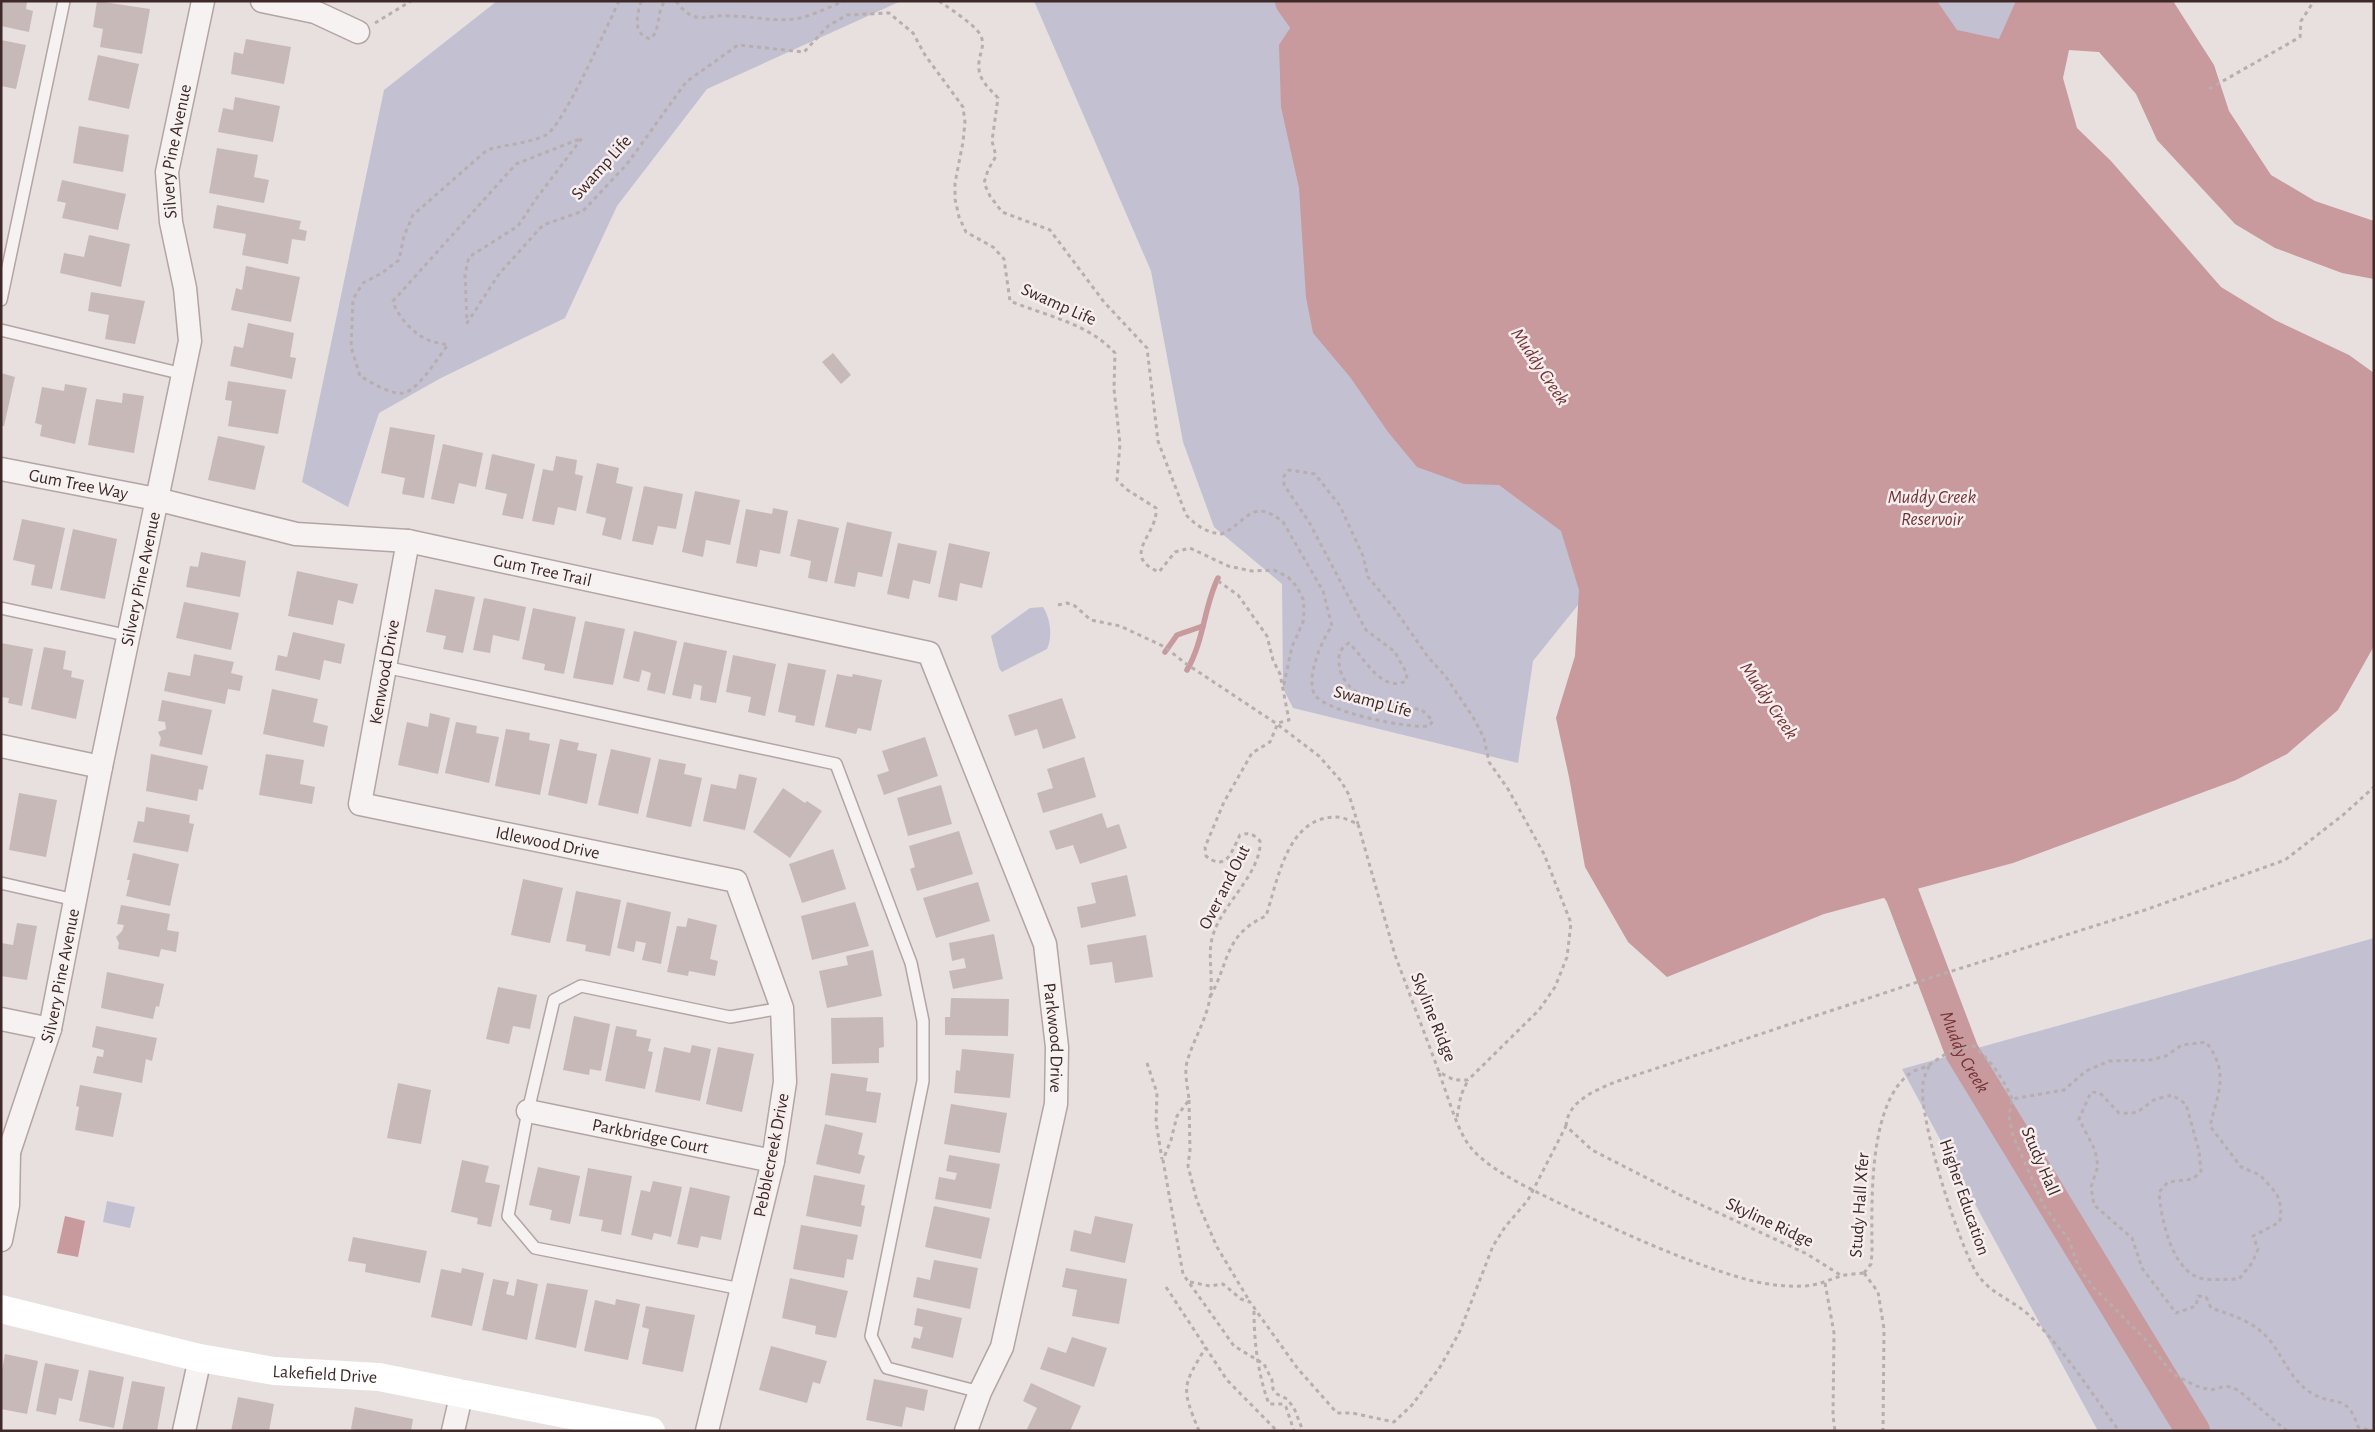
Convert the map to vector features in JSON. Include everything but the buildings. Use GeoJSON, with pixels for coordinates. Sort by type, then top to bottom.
{"type":"FeatureCollection","features":[{"type":"Feature","properties":{"kind":"street","name":"Silvery Pine Avenue"},"geometry":{"type":"LineString","coordinates":[[1,1240],[8,1206],[4,1155],[50,1029],[156,499],[190,340],[185,288],[171,222],[167,172],[203,1]]}},
{"type":"Feature","properties":{"kind":"street"},"geometry":{"type":"LineString","coordinates":[[262,1],[315,12],[358,32]]}},
{"type":"Feature","properties":{"kind":"street","name":"Gum Tree Way"},"geometry":{"type":"LineString","coordinates":[[1,469],[156,499]]}},
{"type":"Feature","properties":{"kind":"street","name":"Gum Tree Trail"},"geometry":{"type":"LineString","coordinates":[[156,499],[296,534],[408,541],[930,653]]}},
{"type":"Feature","properties":{"kind":"street","name":"Kenwood Drive"},"geometry":{"type":"LineString","coordinates":[[360,804],[408,541]]}},
{"type":"Feature","properties":{"kind":"street","name":"Parkwood Drive"},"geometry":{"type":"LineString","coordinates":[[930,653],[1045,944],[1057,1047],[1056,1104],[1002,1347],[980,1392],[966,1431]]}},
{"type":"Feature","properties":{"kind":"street"},"geometry":{"type":"LineString","coordinates":[[1,746],[102,766]]}},
{"type":"Feature","properties":{"kind":"street","name":"Idlewood Drive"},"geometry":{"type":"LineString","coordinates":[[360,804],[736,881]]}},
{"type":"Feature","properties":{"kind":"street","name":"Pebblecreek Drive"},"geometry":{"type":"LineString","coordinates":[[707,1431],[773,1162],[786,1082],[782,1008],[736,881]]}},
{"type":"Feature","properties":{"kind":"street"},"geometry":{"type":"LineString","coordinates":[[1,1019],[50,1029]]}},
{"type":"Feature","properties":{"kind":"street","name":"Parkbridge Court"},"geometry":{"type":"LineString","coordinates":[[528,1111],[773,1162]]}},
{"type":"Feature","properties":{"kind":"street","name":"Lakefield Drive"},"geometry":{"type":"LineString","coordinates":[[1,1309],[200,1358],[274,1371],[379,1377],[651,1431]]}},
{"type":"Feature","properties":{"kind":"street"},"geometry":{"type":"LineString","coordinates":[[184,1431],[200,1358]]}},
{"type":"Feature","properties":{"kind":"street"},"geometry":{"type":"LineString","coordinates":[[453,1431],[462,1392]]}},
{"type":"Feature","properties":{"kind":"lane"},"geometry":{"type":"LineString","coordinates":[[1,300],[64,1]]}},
{"type":"Feature","properties":{"kind":"lane"},"geometry":{"type":"LineString","coordinates":[[1,330],[183,374]]}},
{"type":"Feature","properties":{"kind":"lane"},"geometry":{"type":"LineString","coordinates":[[1,608],[130,636]]}},
{"type":"Feature","properties":{"kind":"lane"},"geometry":{"type":"LineString","coordinates":[[385,668],[836,764],[911,963],[923,1021],[923,1081],[870,1336],[887,1368],[980,1392]]}},
{"type":"Feature","properties":{"kind":"lane"},"geometry":{"type":"LineString","coordinates":[[1,883],[75,900]]}},
{"type":"Feature","properties":{"kind":"lane"},"geometry":{"type":"LineString","coordinates":[[741,1289],[535,1248],[508,1216],[528,1111],[554,1000],[581,986],[730,1017],[782,1008]]}},
{"type":"Feature","properties":{"kind":"path"},"geometry":{"type":"LineString","coordinates":[[358,32],[411,1]]}},
{"type":"Feature","properties":{"kind":"path","name":"Swamp Life"},"geometry":{"type":"LineString","coordinates":[[619,1],[568,106],[548,134],[521,144],[487,150],[413,215],[404,236],[399,260],[382,273],[363,283],[353,299],[351,347],[360,376],[389,390],[402,393],[414,387],[448,345],[423,338],[406,324],[394,307],[393,301],[516,164],[582,138],[518,226],[469,257],[465,274],[467,323],[500,274],[543,225],[583,211],[627,164],[686,82],[692,77],[738,44],[804,52],[828,26],[847,15],[889,13],[913,32],[925,55],[963,106],[965,122],[963,142],[955,183],[955,199],[959,217],[966,232],[981,242],[994,247],[1004,259],[1010,301],[1055,316],[1084,330],[1097,337],[1115,353],[1114,389],[1120,444],[1117,480],[1126,489],[1156,508],[1157,516],[1142,548],[1141,556],[1148,567],[1159,572],[1175,552],[1190,548],[1228,566],[1252,571],[1274,570],[1288,577],[1297,587],[1303,599],[1303,622],[1292,647],[1283,688]]}},
{"type":"Feature","properties":{"kind":"path"},"geometry":{"type":"LineString","coordinates":[[641,1],[636,23],[638,30],[644,37],[650,39],[654,36],[659,8],[665,1]]}},
{"type":"Feature","properties":{"kind":"path"},"geometry":{"type":"LineString","coordinates":[[676,1],[687,15],[701,19],[730,15],[781,19],[800,18],[844,1]]}},
{"type":"Feature","properties":{"kind":"path","name":"Swamp Life"},"geometry":{"type":"LineString","coordinates":[[939,1],[980,34],[984,48],[979,62],[980,75],[983,82],[998,98],[992,141],[996,156],[988,170],[984,183],[990,196],[1002,212],[1050,230],[1104,302],[1148,348],[1158,441],[1186,515],[1194,523],[1210,533],[1222,534],[1254,511],[1274,514],[1283,522],[1324,591],[1332,626],[1326,635],[1316,660],[1312,682],[1314,694],[1321,701],[1347,712],[1407,726],[1429,726],[1433,721],[1422,710],[1389,705],[1366,697],[1346,681],[1339,668],[1338,657],[1343,647],[1349,643],[1376,674],[1390,682],[1400,684],[1406,681],[1407,674],[1395,652],[1366,630],[1309,522],[1284,485],[1284,476],[1288,470],[1315,474],[1340,506],[1363,556],[1368,577],[1394,608],[1428,657],[1460,696],[1484,738],[1488,756]]}},
{"type":"Feature","properties":{"kind":"path"},"geometry":{"type":"LineString","coordinates":[[2209,88],[2300,37],[2301,21],[2314,1]]}},
{"type":"Feature","properties":{"kind":"path"},"geometry":{"type":"LineString","coordinates":[[1218,581],[1238,595],[1252,616],[1260,623],[1267,636],[1283,688]]}},
{"type":"Feature","properties":{"kind":"path","name":"Skyline Ridge"},"geometry":{"type":"LineString","coordinates":[[1058,605],[1067,603],[1075,606],[1091,620],[1120,626],[1167,648],[1185,663],[1277,724],[1319,756],[1341,781],[1349,795],[1358,824],[1395,955],[1439,1072],[1454,1080],[1468,1080],[1539,1010],[1555,987],[1567,957],[1571,923],[1544,854],[1508,789],[1489,762],[1488,756]]}},
{"type":"Feature","properties":{"kind":"path","name":"Over and Out"},"geometry":{"type":"LineString","coordinates":[[1250,1302],[1217,1247],[1197,1201],[1188,1166],[1190,1150],[1186,1064],[1210,997],[1209,970],[1214,931],[1220,918],[1256,863],[1261,847],[1260,840],[1254,834],[1240,835],[1230,856],[1224,861],[1218,862],[1206,856],[1205,847],[1224,802],[1242,768],[1252,753],[1270,742],[1277,724],[1289,720],[1283,688]]}},
{"type":"Feature","properties":{"kind":"path"},"geometry":{"type":"LineString","coordinates":[[1190,1282],[1210,1286],[1223,1284],[1241,1299],[1250,1302],[1298,1369],[1337,1413],[1352,1412],[1394,1422],[1403,1415],[1422,1393],[1440,1367],[1460,1330],[1493,1246],[1505,1227],[1528,1200],[1566,1126],[1567,1115],[1587,1095],[1615,1082],[1933,977],[2145,910],[2285,860],[2343,815],[2374,787]]}},
{"type":"Feature","properties":{"kind":"path"},"geometry":{"type":"LineString","coordinates":[[1210,997],[1233,941],[1251,923],[1266,916],[1282,864],[1296,837],[1310,825],[1323,818],[1339,817],[1358,824]]}},
{"type":"Feature","properties":{"kind":"path","name":"Study Hall"},"geometry":{"type":"LineString","coordinates":[[2287,1431],[2238,1390],[2226,1386],[2211,1390],[2196,1386],[2173,1374],[2144,1338],[2094,1288],[2078,1266],[2069,1240],[2044,1206],[2013,1136],[2009,1117],[2012,1099],[2064,1090],[2086,1071],[2108,1061],[2150,1060],[2166,1056],[2182,1045],[2206,1042],[2215,1054],[2220,1068],[2222,1085],[2210,1126],[2241,1168],[2260,1175],[2277,1194],[2282,1208],[2280,1222],[2254,1236],[2258,1249],[2252,1263],[2239,1279],[2197,1278],[2182,1264],[2170,1245],[2160,1207],[2159,1192],[2168,1182],[2193,1179],[2201,1171],[2199,1151],[2186,1104],[2172,1095],[2153,1100],[2145,1108],[2134,1114],[2119,1113],[2100,1093],[2091,1092],[2079,1119],[2095,1150],[2098,1166],[2091,1187],[2094,1205],[2132,1238],[2142,1268],[2176,1313],[2196,1306],[2198,1296],[2206,1298],[2211,1308],[2246,1320],[2268,1338],[2296,1378],[2313,1394],[2339,1401],[2352,1410],[2357,1429],[2371,1431]]}},
{"type":"Feature","properties":{"kind":"path","name":"Study Hall Xfer"},"geometry":{"type":"LineString","coordinates":[[1864,1273],[1871,1264],[1873,1180],[1877,1137],[1891,1099],[1899,1085],[1912,1072],[1928,1066],[1944,1053],[1960,1047],[1974,1046],[1988,1058],[2006,1083],[2012,1099]]}},
{"type":"Feature","properties":{"kind":"path"},"geometry":{"type":"LineString","coordinates":[[1147,1063],[1157,1093],[1156,1122],[1183,1274],[1214,1321],[1234,1346],[1258,1360],[1268,1371],[1273,1389],[1277,1394],[1287,1399],[1294,1408],[1303,1431]]}},
{"type":"Feature","properties":{"kind":"path","name":"Higher Education"},"geometry":{"type":"LineString","coordinates":[[1928,1066],[1922,1084],[1926,1126],[1958,1231],[1976,1273],[1995,1293],[2023,1308],[2054,1340],[2119,1431]]}},
{"type":"Feature","properties":{"kind":"path"},"geometry":{"type":"LineString","coordinates":[[1439,1072],[1456,1118],[1472,1148],[1486,1161],[1533,1190],[1678,1256],[1740,1278],[1772,1285],[1803,1286],[1825,1283],[1842,1276],[1864,1273],[1878,1292],[1884,1329],[1883,1431]]}},
{"type":"Feature","properties":{"kind":"path"},"geometry":{"type":"LineString","coordinates":[[1456,1118],[1461,1095],[1468,1080]]}},
{"type":"Feature","properties":{"kind":"path"},"geometry":{"type":"LineString","coordinates":[[1162,1160],[1168,1149],[1176,1116],[1189,1100]]}},
{"type":"Feature","properties":{"kind":"path","name":"Skyline Ridge"},"geometry":{"type":"LineString","coordinates":[[1566,1126],[1592,1150],[1680,1195],[1807,1254],[1842,1276]]}},
{"type":"Feature","properties":{"kind":"path"},"geometry":{"type":"LineString","coordinates":[[1160,1146],[1168,1149]]}},
{"type":"Feature","properties":{"kind":"path"},"geometry":{"type":"LineString","coordinates":[[1825,1283],[1834,1333],[1833,1416],[1835,1431]]}},
{"type":"Feature","properties":{"kind":"path"},"geometry":{"type":"LineString","coordinates":[[1166,1287],[1227,1380],[1277,1431]]}},
{"type":"Feature","properties":{"kind":"path"},"geometry":{"type":"LineString","coordinates":[[1254,1310],[1258,1360],[1263,1388],[1269,1404],[1283,1404],[1286,1407],[1294,1431]]}},
{"type":"Feature","properties":{"kind":"path"},"geometry":{"type":"LineString","coordinates":[[1200,1431],[1188,1404],[1186,1386],[1206,1347]]}},
{"type":"Feature","properties":{"kind":"shaded area"},"geometry":{"type":"Polygon","coordinates":[[[497,1],[901,1],[707,89],[617,206],[565,318],[441,378],[379,413],[348,507],[302,482],[384,90],[497,1]]]}},
{"type":"Feature","properties":{"kind":"shaded area"},"geometry":{"type":"Polygon","coordinates":[[[1034,1],[2056,1],[2055,12],[1533,661],[1518,763],[1293,708],[1283,688],[1282,584],[1214,527],[1183,442],[1151,271],[1034,1]]]}},
{"type":"Feature","properties":{"kind":"shaded area"},"geometry":{"type":"Polygon","coordinates":[[[1043,607],[1050,627],[1047,649],[1002,672],[999,668],[991,636],[1030,608],[1043,607]]]}},
{"type":"Feature","properties":{"kind":"shaded area"},"geometry":{"type":"Polygon","coordinates":[[[2374,938],[2374,1431],[2098,1431],[1902,1069],[2374,938]]]}},
{"type":"Feature","properties":{"kind":"shaded area"},"geometry":{"type":"Polygon","coordinates":[[[107,1201],[135,1207],[130,1228],[103,1222],[107,1201]]]}},
{"type":"Feature","properties":{"kind":"water","name":"Muddy Creek Reservoir"},"geometry":{"type":"Polygon","coordinates":[[[1308,1],[1937,1],[1957,30],[1999,39],[2016,1],[2173,1],[2214,65],[2229,111],[2271,175],[2315,201],[2374,221],[2374,279],[2342,273],[2275,248],[2235,224],[2157,140],[2136,94],[2099,52],[2069,50],[2063,78],[2077,128],[2111,161],[2221,287],[2275,320],[2349,355],[2374,373],[2374,646],[2338,710],[2287,754],[2236,780],[2013,863],[1824,914],[1667,977],[1628,942],[1585,867],[1556,718],[1575,656],[1579,590],[1561,531],[1499,485],[1464,484],[1417,467],[1388,432],[1350,377],[1313,333],[1306,297],[1299,188],[1281,107],[1279,45],[1308,1]]]}},
{"type":"Feature","properties":{"kind":"water"},"geometry":{"type":"Polygon","coordinates":[[[65,1216],[85,1221],[78,1257],[57,1253],[65,1216]]]}},
{"type":"Feature","properties":{"kind":"waterway","name":"Muddy Creek"},"geometry":{"type":"LineString","coordinates":[[1292,1],[1327,50]]}},
{"type":"Feature","properties":{"kind":"waterway"},"geometry":{"type":"LineString","coordinates":[[1187,670],[1201,636],[1213,589],[1218,578]]}},
{"type":"Feature","properties":{"kind":"waterway"},"geometry":{"type":"LineString","coordinates":[[1165,652],[1177,635],[1203,626]]}},
{"type":"Feature","properties":{"kind":"waterway","name":"Muddy Creek"},"geometry":{"type":"LineString","coordinates":[[1876,856],[1902,894],[1962,1052],[2193,1431]]}}]}
